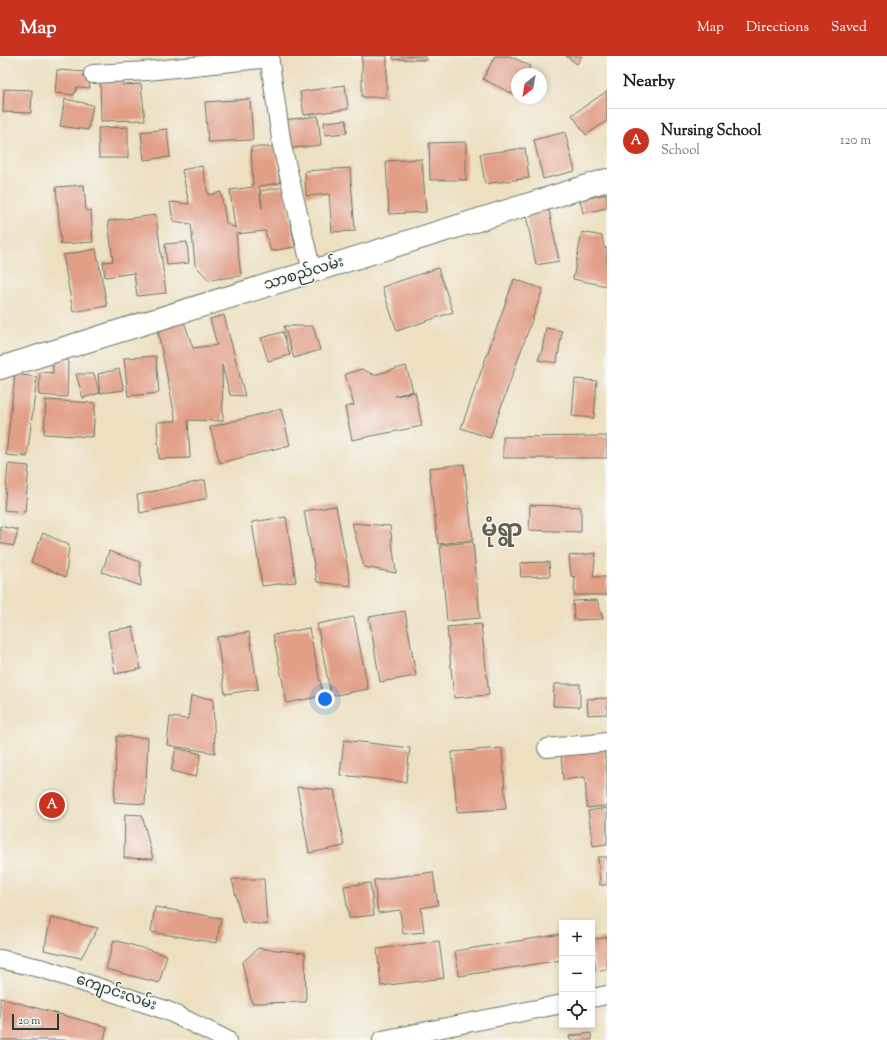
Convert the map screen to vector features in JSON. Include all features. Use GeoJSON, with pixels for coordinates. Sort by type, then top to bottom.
{"type":"FeatureCollection","features":[{"type":"Feature","properties":{"kind":"street"},"geometry":{"type":"LineString","coordinates":[[93,74],[147,71],[269,57],[282,146],[312,272]]}},
{"type":"Feature","properties":{"kind":"street","name":"သာစည်လမ်း"},"geometry":{"type":"LineString","coordinates":[[0,368],[607,180]]}},
{"type":"Feature","properties":{"kind":"street"},"geometry":{"type":"LineString","coordinates":[[547,748],[607,742]]}},
{"type":"Feature","properties":{"kind":"street","name":"ကျောင်းလမ်း"},"geometry":{"type":"LineString","coordinates":[[0,959],[44,969],[168,1011],[227,1040]]}},
{"type":"Feature","properties":{"kind":"street"},"geometry":{"type":"LineString","coordinates":[[595,997],[607,995]]}},
{"type":"Feature","properties":{"kind":"street"},"geometry":{"type":"LineString","coordinates":[[382,1040],[559,1005]]}},
{"type":"Feature","properties":{"kind":"building"},"geometry":{"type":"Polygon","coordinates":[[[362,56],[387,56],[386,97],[362,97],[362,56]]]}},
{"type":"Feature","properties":{"kind":"building"},"geometry":{"type":"Polygon","coordinates":[[[393,56],[425,56],[427,60],[393,59],[393,56]]]}},
{"type":"Feature","properties":{"kind":"building"},"geometry":{"type":"Polygon","coordinates":[[[495,56],[510,56],[530,66],[529,68],[511,68],[511,93],[483,79],[495,56]]]}},
{"type":"Feature","properties":{"kind":"building"},"geometry":{"type":"Polygon","coordinates":[[[566,56],[582,56],[577,64],[566,56]]]}},
{"type":"Feature","properties":{"kind":"building"},"geometry":{"type":"Polygon","coordinates":[[[57,70],[87,72],[90,88],[77,87],[74,95],[55,93],[57,70]]]}},
{"type":"Feature","properties":{"kind":"building"},"geometry":{"type":"Polygon","coordinates":[[[100,77],[123,77],[123,85],[141,84],[145,120],[101,121],[100,77]]]}},
{"type":"Feature","properties":{"kind":"building"},"geometry":{"type":"Polygon","coordinates":[[[345,85],[348,109],[304,115],[300,92],[345,85]]]}},
{"type":"Feature","properties":{"kind":"building"},"geometry":{"type":"Polygon","coordinates":[[[4,89],[32,90],[31,113],[3,112],[4,89]]]}},
{"type":"Feature","properties":{"kind":"building"},"geometry":{"type":"Polygon","coordinates":[[[607,91],[607,121],[586,135],[572,115],[607,91]]]}},
{"type":"Feature","properties":{"kind":"building"},"geometry":{"type":"Polygon","coordinates":[[[65,99],[93,105],[88,130],[60,126],[65,99]]]}},
{"type":"Feature","properties":{"kind":"building"},"geometry":{"type":"Polygon","coordinates":[[[250,99],[253,140],[208,142],[205,102],[250,99]]]}},
{"type":"Feature","properties":{"kind":"building"},"geometry":{"type":"Polygon","coordinates":[[[318,116],[321,145],[286,149],[283,120],[318,116]]]}},
{"type":"Feature","properties":{"kind":"building"},"geometry":{"type":"Polygon","coordinates":[[[346,120],[347,133],[325,135],[324,122],[346,120]]]}},
{"type":"Feature","properties":{"kind":"building"},"geometry":{"type":"Polygon","coordinates":[[[128,127],[128,158],[99,158],[98,128],[128,127]]]}},
{"type":"Feature","properties":{"kind":"building"},"geometry":{"type":"Polygon","coordinates":[[[167,129],[170,157],[144,160],[141,132],[167,129]]]}},
{"type":"Feature","properties":{"kind":"building"},"geometry":{"type":"Polygon","coordinates":[[[565,132],[575,171],[543,179],[534,140],[565,132]]]}},
{"type":"Feature","properties":{"kind":"building"},"geometry":{"type":"Polygon","coordinates":[[[466,142],[466,180],[430,180],[429,143],[466,142]]]}},
{"type":"Feature","properties":{"kind":"building"},"geometry":{"type":"Polygon","coordinates":[[[251,147],[276,147],[280,183],[259,186],[262,208],[260,191],[284,187],[295,247],[271,251],[265,231],[236,234],[241,276],[209,280],[195,265],[191,224],[173,221],[170,202],[189,204],[182,170],[202,166],[208,195],[221,192],[226,223],[235,228],[230,190],[253,187],[251,147]]]}},
{"type":"Feature","properties":{"kind":"building"},"geometry":{"type":"Polygon","coordinates":[[[525,148],[529,178],[485,184],[480,154],[525,148]]]}},
{"type":"Feature","properties":{"kind":"building"},"geometry":{"type":"Polygon","coordinates":[[[422,159],[426,212],[389,214],[386,161],[422,159]]]}},
{"type":"Feature","properties":{"kind":"building"},"geometry":{"type":"Polygon","coordinates":[[[350,168],[355,231],[332,232],[329,194],[306,196],[305,171],[350,168]]]}},
{"type":"Feature","properties":{"kind":"building"},"geometry":{"type":"Polygon","coordinates":[[[84,185],[86,211],[91,210],[93,242],[61,244],[56,187],[84,185]]]}},
{"type":"Feature","properties":{"kind":"building"},"geometry":{"type":"Polygon","coordinates":[[[607,194],[607,208],[583,213],[580,200],[607,194]]]}},
{"type":"Feature","properties":{"kind":"building"},"geometry":{"type":"Polygon","coordinates":[[[549,210],[559,261],[536,265],[526,215],[549,210]]]}},
{"type":"Feature","properties":{"kind":"building"},"geometry":{"type":"Polygon","coordinates":[[[156,215],[166,293],[137,296],[134,273],[105,277],[103,262],[113,261],[108,221],[156,215]]]}},
{"type":"Feature","properties":{"kind":"building"},"geometry":{"type":"Polygon","coordinates":[[[582,232],[602,236],[604,248],[607,248],[607,286],[573,279],[582,232]]]}},
{"type":"Feature","properties":{"kind":"building"},"geometry":{"type":"Polygon","coordinates":[[[187,242],[189,263],[167,265],[165,244],[187,242]]]}},
{"type":"Feature","properties":{"kind":"building"},"geometry":{"type":"Polygon","coordinates":[[[96,249],[107,306],[73,312],[63,255],[96,249]]]}},
{"type":"Feature","properties":{"kind":"building"},"geometry":{"type":"Polygon","coordinates":[[[438,268],[453,312],[397,331],[382,287],[438,268]]]}},
{"type":"Feature","properties":{"kind":"building"},"geometry":{"type":"Polygon","coordinates":[[[514,279],[543,289],[490,438],[461,428],[514,279]]]}},
{"type":"Feature","properties":{"kind":"building"},"geometry":{"type":"Polygon","coordinates":[[[224,315],[245,396],[230,395],[222,365],[223,421],[188,420],[190,458],[159,459],[157,422],[176,421],[157,327],[183,319],[193,348],[217,345],[210,319],[224,315]]]}},
{"type":"Feature","properties":{"kind":"building"},"geometry":{"type":"Polygon","coordinates":[[[284,326],[313,326],[320,350],[294,358],[284,326]]]}},
{"type":"Feature","properties":{"kind":"building"},"geometry":{"type":"Polygon","coordinates":[[[546,328],[562,331],[557,363],[538,360],[542,350],[546,328]]]}},
{"type":"Feature","properties":{"kind":"building"},"geometry":{"type":"Polygon","coordinates":[[[283,332],[290,355],[268,361],[261,338],[283,332]]]}},
{"type":"Feature","properties":{"kind":"building"},"geometry":{"type":"Polygon","coordinates":[[[156,356],[159,393],[128,396],[124,358],[156,356]]]}},
{"type":"Feature","properties":{"kind":"building"},"geometry":{"type":"Polygon","coordinates":[[[53,360],[68,360],[67,397],[39,395],[40,372],[53,373],[53,360]]]}},
{"type":"Feature","properties":{"kind":"building"},"geometry":{"type":"Polygon","coordinates":[[[406,366],[413,391],[395,396],[415,392],[422,426],[352,440],[345,407],[354,405],[345,374],[362,369],[374,375],[406,366]]]}},
{"type":"Feature","properties":{"kind":"building"},"geometry":{"type":"Polygon","coordinates":[[[119,369],[124,390],[100,393],[98,374],[119,369]]]}},
{"type":"Feature","properties":{"kind":"building"},"geometry":{"type":"Polygon","coordinates":[[[15,374],[37,377],[27,457],[6,455],[15,374]]]}},
{"type":"Feature","properties":{"kind":"building"},"geometry":{"type":"Polygon","coordinates":[[[76,374],[94,374],[100,393],[83,398],[76,374]]]}},
{"type":"Feature","properties":{"kind":"building"},"geometry":{"type":"Polygon","coordinates":[[[575,379],[597,381],[594,418],[572,416],[575,379]]]}},
{"type":"Feature","properties":{"kind":"building"},"geometry":{"type":"Polygon","coordinates":[[[46,400],[95,403],[93,437],[44,434],[46,400]]]}},
{"type":"Feature","properties":{"kind":"building"},"geometry":{"type":"Polygon","coordinates":[[[281,409],[290,445],[220,463],[210,427],[281,409]]]}},
{"type":"Feature","properties":{"kind":"building"},"geometry":{"type":"Polygon","coordinates":[[[607,436],[607,458],[503,458],[503,437],[607,436]]]}},
{"type":"Feature","properties":{"kind":"building"},"geometry":{"type":"Polygon","coordinates":[[[8,464],[29,466],[25,512],[4,510],[8,464]]]}},
{"type":"Feature","properties":{"kind":"building"},"geometry":{"type":"Polygon","coordinates":[[[464,464],[473,540],[438,544],[429,468],[464,464]]]}},
{"type":"Feature","properties":{"kind":"building"},"geometry":{"type":"Polygon","coordinates":[[[205,480],[208,498],[140,513],[137,495],[205,480]]]}},
{"type":"Feature","properties":{"kind":"building"},"geometry":{"type":"Polygon","coordinates":[[[530,505],[581,507],[581,532],[529,530],[530,505]]]}},
{"type":"Feature","properties":{"kind":"building"},"geometry":{"type":"Polygon","coordinates":[[[336,506],[351,586],[317,582],[304,511],[336,506]]]}},
{"type":"Feature","properties":{"kind":"building"},"geometry":{"type":"Polygon","coordinates":[[[286,517],[296,582],[262,586],[252,522],[286,517]]]}},
{"type":"Feature","properties":{"kind":"building"},"geometry":{"type":"Polygon","coordinates":[[[352,523],[390,526],[396,573],[364,567],[352,523]]]}},
{"type":"Feature","properties":{"kind":"building"},"geometry":{"type":"Polygon","coordinates":[[[0,526],[18,530],[14,546],[0,543],[0,526]]]}},
{"type":"Feature","properties":{"kind":"building"},"geometry":{"type":"Polygon","coordinates":[[[43,533],[69,545],[66,577],[31,562],[43,533]]]}},
{"type":"Feature","properties":{"kind":"building"},"geometry":{"type":"Polygon","coordinates":[[[473,542],[480,618],[447,621],[440,545],[473,542]]]}},
{"type":"Feature","properties":{"kind":"building"},"geometry":{"type":"Polygon","coordinates":[[[109,551],[140,562],[141,586],[102,572],[109,551]]]}},
{"type":"Feature","properties":{"kind":"building"},"geometry":{"type":"Polygon","coordinates":[[[596,553],[593,577],[607,577],[607,595],[574,595],[575,577],[571,576],[569,556],[596,553]]]}},
{"type":"Feature","properties":{"kind":"building"},"geometry":{"type":"Polygon","coordinates":[[[549,562],[550,576],[521,577],[520,563],[549,562]]]}},
{"type":"Feature","properties":{"kind":"building"},"geometry":{"type":"Polygon","coordinates":[[[597,600],[603,619],[574,620],[573,601],[597,600]]]}},
{"type":"Feature","properties":{"kind":"building"},"geometry":{"type":"Polygon","coordinates":[[[405,611],[416,676],[380,682],[369,617],[405,611]]]}},
{"type":"Feature","properties":{"kind":"building"},"geometry":{"type":"Polygon","coordinates":[[[354,617],[368,689],[331,696],[317,624],[354,617]]]}},
{"type":"Feature","properties":{"kind":"building"},"geometry":{"type":"Polygon","coordinates":[[[481,624],[489,695],[454,698],[447,627],[481,624]]]}},
{"type":"Feature","properties":{"kind":"building"},"geometry":{"type":"Polygon","coordinates":[[[133,627],[141,669],[115,674],[108,631],[133,627]]]}},
{"type":"Feature","properties":{"kind":"building"},"geometry":{"type":"Polygon","coordinates":[[[309,628],[323,696],[287,703],[273,635],[309,628]]]}},
{"type":"Feature","properties":{"kind":"building"},"geometry":{"type":"Polygon","coordinates":[[[249,632],[258,689],[225,694],[217,637],[249,632]]]}},
{"type":"Feature","properties":{"kind":"building"},"geometry":{"type":"Polygon","coordinates":[[[554,684],[580,684],[580,707],[553,706],[554,684]]]}},
{"type":"Feature","properties":{"kind":"building"},"geometry":{"type":"Polygon","coordinates":[[[191,696],[213,699],[215,753],[167,745],[170,717],[188,719],[191,696]]]}},
{"type":"Feature","properties":{"kind":"building"},"geometry":{"type":"Polygon","coordinates":[[[607,698],[607,714],[588,715],[587,699],[607,698]]]}},
{"type":"Feature","properties":{"kind":"building"},"geometry":{"type":"Polygon","coordinates":[[[117,736],[148,738],[145,804],[114,802],[117,736]]]}},
{"type":"Feature","properties":{"kind":"building"},"geometry":{"type":"Polygon","coordinates":[[[344,740],[410,748],[406,782],[340,775],[344,740]]]}},
{"type":"Feature","properties":{"kind":"building"},"geometry":{"type":"Polygon","coordinates":[[[176,748],[201,754],[196,777],[171,771],[176,748]]]}},
{"type":"Feature","properties":{"kind":"building"},"geometry":{"type":"Polygon","coordinates":[[[502,748],[506,809],[457,812],[452,752],[502,748]]]}},
{"type":"Feature","properties":{"kind":"building"},"geometry":{"type":"Polygon","coordinates":[[[604,749],[607,773],[607,806],[587,808],[585,777],[563,780],[561,753],[604,749]]]}},
{"type":"Feature","properties":{"kind":"building"},"geometry":{"type":"Polygon","coordinates":[[[297,787],[334,790],[344,846],[309,853],[297,787]]]}},
{"type":"Feature","properties":{"kind":"building"},"geometry":{"type":"Polygon","coordinates":[[[607,808],[607,844],[593,846],[588,811],[607,808]]]}},
{"type":"Feature","properties":{"kind":"building"},"geometry":{"type":"Polygon","coordinates":[[[125,814],[142,815],[153,859],[124,858],[125,814]]]}},
{"type":"Feature","properties":{"kind":"building"},"geometry":{"type":"Polygon","coordinates":[[[598,857],[607,857],[607,885],[600,885],[598,857]]]}},
{"type":"Feature","properties":{"kind":"building"},"geometry":{"type":"Polygon","coordinates":[[[433,872],[438,905],[421,908],[424,932],[403,934],[400,910],[378,913],[374,880],[433,872]]]}},
{"type":"Feature","properties":{"kind":"building"},"geometry":{"type":"Polygon","coordinates":[[[232,879],[264,879],[267,925],[242,922],[232,879]]]}},
{"type":"Feature","properties":{"kind":"building"},"geometry":{"type":"Polygon","coordinates":[[[370,883],[374,915],[349,918],[344,886],[370,883]]]}},
{"type":"Feature","properties":{"kind":"building"},"geometry":{"type":"Polygon","coordinates":[[[155,907],[221,918],[217,943],[151,932],[155,907]]]}},
{"type":"Feature","properties":{"kind":"building"},"geometry":{"type":"Polygon","coordinates":[[[51,918],[98,928],[81,958],[44,950],[51,918]]]}},
{"type":"Feature","properties":{"kind":"building"},"geometry":{"type":"Polygon","coordinates":[[[559,934],[559,960],[459,976],[455,951],[559,934]]]}},
{"type":"Feature","properties":{"kind":"building"},"geometry":{"type":"Polygon","coordinates":[[[607,937],[607,969],[596,971],[595,939],[607,937]]]}},
{"type":"Feature","properties":{"kind":"building"},"geometry":{"type":"Polygon","coordinates":[[[114,940],[167,955],[159,983],[106,969],[114,940]]]}},
{"type":"Feature","properties":{"kind":"building"},"geometry":{"type":"Polygon","coordinates":[[[439,941],[444,978],[381,986],[377,949],[439,941]]]}},
{"type":"Feature","properties":{"kind":"building"},"geometry":{"type":"Polygon","coordinates":[[[258,948],[305,953],[306,1002],[252,1003],[242,963],[258,948]]]}},
{"type":"Feature","properties":{"kind":"building"},"geometry":{"type":"Polygon","coordinates":[[[0,998],[107,1027],[104,1040],[0,1040],[0,998]]]}},
{"type":"Feature","properties":{"kind":"building"},"geometry":{"type":"Polygon","coordinates":[[[591,1033],[592,1040],[570,1040],[569,1036],[591,1033]]]}},
{"type":"Feature","properties":{"kind":"place","name":"Nursing School"},"geometry":{"type":"Point","coordinates":[52,805]}},
{"type":"Feature","properties":{"kind":"district","name":"မုံရွာ"},"geometry":{"type":"Point","coordinates":[502,530]}}]}
